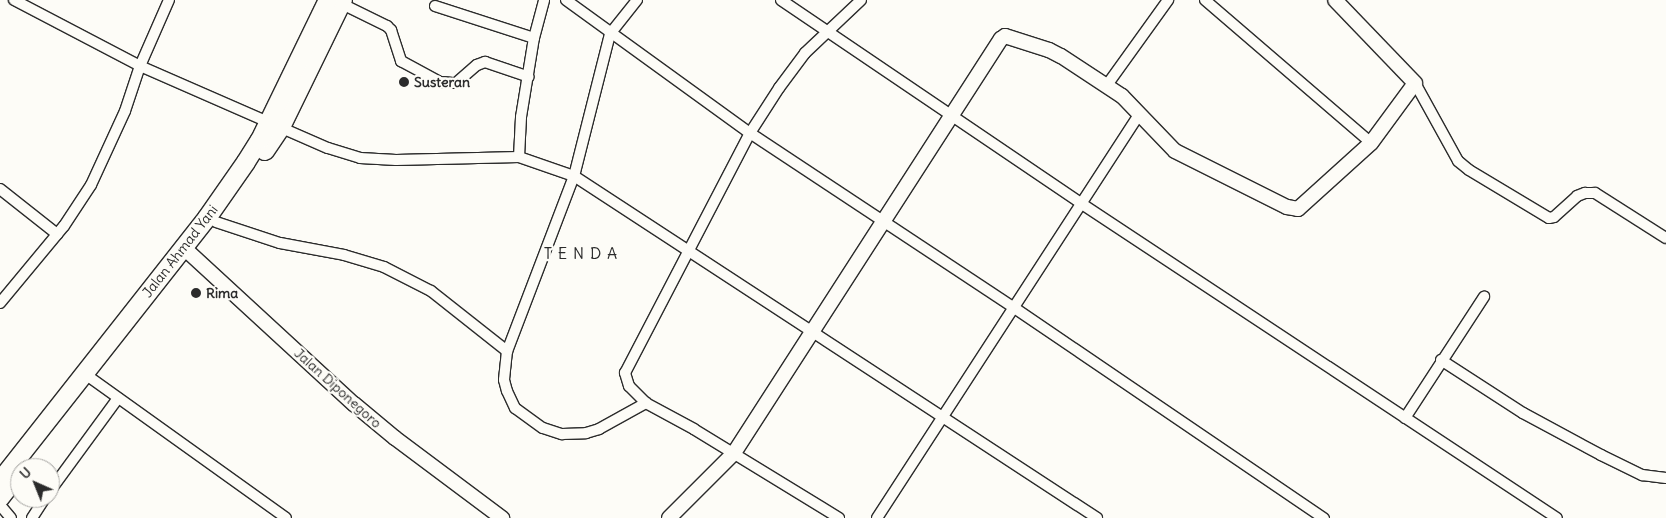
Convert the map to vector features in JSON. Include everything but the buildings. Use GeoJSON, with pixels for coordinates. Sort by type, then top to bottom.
{"type":"FeatureCollection","features":[{"type":"Feature","properties":{"kind":"highway","name":"Jalan Ahmad Yani"},"geometry":{"type":"LineString","coordinates":[[186,250],[216,222],[275,124],[337,1]]}},
{"type":"Feature","properties":{"kind":"highway","name":"Jalan Ahmad Yani"},"geometry":{"type":"LineString","coordinates":[[31,458],[186,250],[246,162],[275,124]]}},
{"type":"Feature","properties":{"kind":"highway","name":"Jalan Ahmad Yani"},"geometry":{"type":"LineString","coordinates":[[0,481],[90,377]]}},
{"type":"Feature","properties":{"kind":"highway"},"geometry":{"type":"LineString","coordinates":[[0,498],[10,486]]}},
{"type":"Feature","properties":{"kind":"street"},"geometry":{"type":"LineString","coordinates":[[14,0],[140,66],[328,148],[360,158],[396,160],[520,157],[574,176],[1097,518]]}},
{"type":"Feature","properties":{"kind":"street"},"geometry":{"type":"LineString","coordinates":[[1,300],[56,234],[91,184],[124,111],[140,66],[169,0]]}},
{"type":"Feature","properties":{"kind":"street"},"geometry":{"type":"LineString","coordinates":[[520,157],[521,117],[534,38],[544,0]]}},
{"type":"Feature","properties":{"kind":"street"},"geometry":{"type":"LineString","coordinates":[[566,0],[610,34],[750,133],[1013,307],[1324,518]]}},
{"type":"Feature","properties":{"kind":"street"},"geometry":{"type":"LineString","coordinates":[[637,0],[610,34],[574,176],[507,351],[504,380],[506,391],[515,408],[544,428],[562,434],[586,433],[599,429],[646,403]]}},
{"type":"Feature","properties":{"kind":"street"},"geometry":{"type":"LineString","coordinates":[[781,0],[952,114],[1082,204],[1558,518]]}},
{"type":"Feature","properties":{"kind":"street"},"geometry":{"type":"LineString","coordinates":[[839,518],[734,453],[646,403],[629,386],[625,373],[663,304],[688,251],[750,133],[779,88],[805,53],[861,0]]}},
{"type":"Feature","properties":{"kind":"street"},"geometry":{"type":"LineString","coordinates":[[1107,85],[1168,0]]}},
{"type":"Feature","properties":{"kind":"street"},"geometry":{"type":"LineString","coordinates":[[1205,0],[1371,143]]}},
{"type":"Feature","properties":{"kind":"street"},"geometry":{"type":"LineString","coordinates":[[1335,0],[1415,83],[1458,161],[1477,175],[1549,218],[1554,217],[1577,196],[1589,192],[1598,194],[1666,238]]}},
{"type":"Feature","properties":{"kind":"street"},"geometry":{"type":"LineString","coordinates":[[337,1],[387,26],[395,38],[401,61],[440,82],[456,83],[477,65],[485,62],[529,77]]}},
{"type":"Feature","properties":{"kind":"street"},"geometry":{"type":"LineString","coordinates":[[435,6],[534,38]]}},
{"type":"Feature","properties":{"kind":"street"},"geometry":{"type":"LineString","coordinates":[[669,518],[734,453],[882,221],[1004,36],[1049,50],[1107,85],[1140,113],[1175,151],[1184,157],[1294,209],[1305,204],[1371,143],[1415,83]]}},
{"type":"Feature","properties":{"kind":"street"},"geometry":{"type":"LineString","coordinates":[[877,518],[1140,113]]}},
{"type":"Feature","properties":{"kind":"street"},"geometry":{"type":"LineString","coordinates":[[0,189],[56,234]]}},
{"type":"Feature","properties":{"kind":"street"},"geometry":{"type":"LineString","coordinates":[[216,222],[280,243],[344,255],[384,267],[431,291],[507,351]]}},
{"type":"Feature","properties":{"kind":"street","name":"Jalan Diponegoro"},"geometry":{"type":"LineString","coordinates":[[186,250],[354,404],[395,438],[502,518]]}},
{"type":"Feature","properties":{"kind":"street"},"geometry":{"type":"LineString","coordinates":[[1404,418],[1484,296]]}},
{"type":"Feature","properties":{"kind":"street"},"geometry":{"type":"LineString","coordinates":[[1441,360],[1523,413],[1577,442],[1642,475],[1666,478]]}},
{"type":"Feature","properties":{"kind":"street"},"geometry":{"type":"LineString","coordinates":[[90,377],[286,518]]}},
{"type":"Feature","properties":{"kind":"street"},"geometry":{"type":"LineString","coordinates":[[60,477],[118,398]]}},
{"type":"Feature","properties":{"kind":"street"},"geometry":{"type":"LineString","coordinates":[[0,505],[11,518]]}},
{"type":"Feature","properties":{"kind":"place","name":"Susteran"},"geometry":{"type":"Point","coordinates":[404,82]}},
{"type":"Feature","properties":{"kind":"place","name":"Rima"},"geometry":{"type":"Point","coordinates":[196,293]}},
{"type":"Feature","properties":{"kind":"district","name":"T E N D A"},"geometry":{"type":"Point","coordinates":[581,253]}}]}
